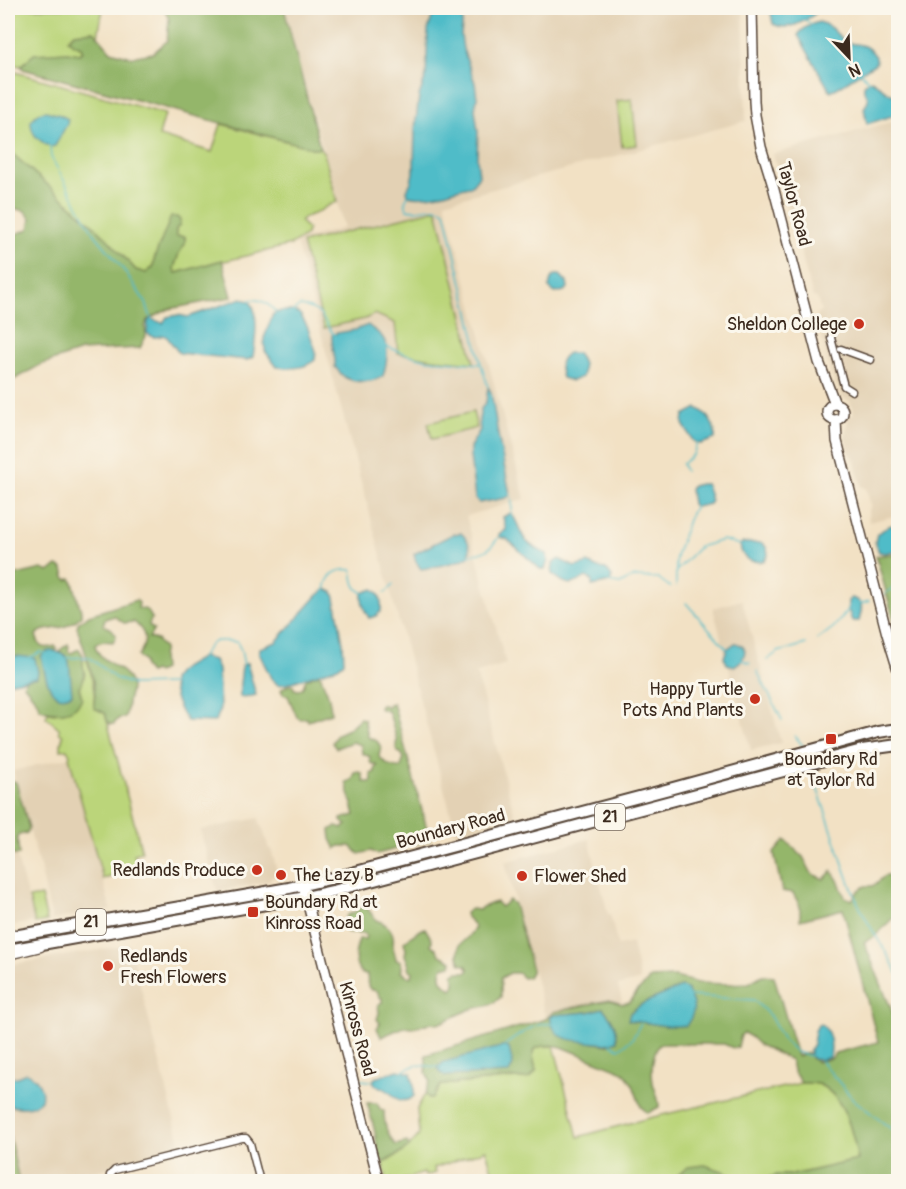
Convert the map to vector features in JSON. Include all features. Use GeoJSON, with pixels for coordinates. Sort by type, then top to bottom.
{"type":"FeatureCollection","features":[{"type":"Feature","properties":{"kind":"highway","name":"Boundary Road"},"geometry":{"type":"LineString","coordinates":[[8,937],[333,878],[878,732],[898,729]]}},
{"type":"Feature","properties":{"kind":"highway","name":"Boundary Road"},"geometry":{"type":"LineString","coordinates":[[8,950],[306,897],[862,750],[898,745]]}},
{"type":"Feature","properties":{"kind":"street","name":"Taylor Road"},"geometry":{"type":"LineString","coordinates":[[752,8],[754,101],[761,147],[819,362],[835,404],[827,411],[829,417],[836,420],[837,441],[898,670]]}},
{"type":"Feature","properties":{"kind":"street"},"geometry":{"type":"LineString","coordinates":[[835,327],[831,338],[844,386],[852,391]]}},
{"type":"Feature","properties":{"kind":"street"},"geometry":{"type":"LineString","coordinates":[[841,349],[871,360]]}},
{"type":"Feature","properties":{"kind":"street","name":"Kinross Road"},"geometry":{"type":"LineString","coordinates":[[303,885],[379,1182]]}},
{"type":"Feature","properties":{"kind":"street"},"geometry":{"type":"LineString","coordinates":[[8,956],[37,950],[55,942]]}},
{"type":"Feature","properties":{"kind":"street"},"geometry":{"type":"LineString","coordinates":[[109,1180],[112,1171],[115,1170],[246,1138],[250,1143],[260,1182]]}},
{"type":"Feature","properties":{"kind":"shaded area"},"geometry":{"type":"Polygon","coordinates":[[[285,8],[743,8],[746,121],[445,202],[525,499],[466,516],[506,664],[476,673],[515,816],[456,833],[296,241],[344,228],[285,8]]]}},
{"type":"Feature","properties":{"kind":"shaded area","name":"Sheldon College"},"geometry":{"type":"Polygon","coordinates":[[[898,120],[898,515],[869,522],[868,511],[871,506],[866,488],[862,487],[845,437],[848,418],[854,414],[850,401],[843,398],[831,374],[817,314],[821,311],[817,298],[813,297],[784,193],[789,189],[786,176],[779,173],[773,154],[898,120]]]}},
{"type":"Feature","properties":{"kind":"shaded area"},"geometry":{"type":"Polygon","coordinates":[[[742,600],[781,743],[751,750],[713,608],[742,600]]]}},
{"type":"Feature","properties":{"kind":"shaded area"},"geometry":{"type":"Polygon","coordinates":[[[69,757],[111,910],[52,920],[40,867],[13,771],[69,757]]]}},
{"type":"Feature","properties":{"kind":"shaded area"},"geometry":{"type":"Polygon","coordinates":[[[259,818],[278,875],[270,877],[271,881],[217,891],[200,830],[259,818]]]}},
{"type":"Feature","properties":{"kind":"shaded area"},"geometry":{"type":"Polygon","coordinates":[[[11,835],[34,922],[8,926],[8,836],[11,835]]]}},
{"type":"Feature","properties":{"kind":"shaded area"},"geometry":{"type":"Polygon","coordinates":[[[589,839],[618,946],[632,943],[640,980],[618,986],[622,1001],[546,1019],[505,862],[589,839]]]}},
{"type":"Feature","properties":{"kind":"shaded area"},"geometry":{"type":"Polygon","coordinates":[[[130,945],[182,1150],[57,1181],[19,1181],[8,1130],[8,965],[130,945]]]}},
{"type":"Feature","properties":{"kind":"green space"},"geometry":{"type":"Polygon","coordinates":[[[8,8],[103,8],[98,36],[94,31],[74,33],[68,39],[81,47],[83,51],[80,54],[66,53],[40,57],[21,66],[8,64],[8,8]]]}},
{"type":"Feature","properties":{"kind":"green space"},"geometry":{"type":"Polygon","coordinates":[[[164,8],[284,8],[320,148],[316,149],[23,69],[21,66],[34,54],[67,52],[80,54],[83,51],[81,47],[68,40],[74,33],[94,31],[111,51],[131,57],[153,53],[167,41],[169,19],[164,8]]]}},
{"type":"Feature","properties":{"kind":"green space"},"geometry":{"type":"Polygon","coordinates":[[[8,70],[165,114],[159,136],[212,152],[221,124],[316,149],[320,148],[324,153],[337,202],[300,221],[308,229],[306,235],[291,245],[222,260],[176,274],[174,268],[185,244],[185,237],[176,236],[180,220],[155,256],[153,267],[146,273],[136,270],[100,231],[8,150],[8,70]]]}},
{"type":"Feature","properties":{"kind":"green space"},"geometry":{"type":"Polygon","coordinates":[[[632,99],[637,145],[622,147],[617,101],[632,99]]]}},
{"type":"Feature","properties":{"kind":"green space"},"geometry":{"type":"Polygon","coordinates":[[[8,150],[100,231],[136,270],[146,273],[153,267],[155,256],[171,217],[177,217],[180,225],[176,229],[176,236],[185,237],[185,244],[174,268],[176,273],[222,260],[232,297],[169,309],[147,320],[146,336],[140,348],[81,351],[40,365],[8,383],[8,237],[29,229],[31,219],[25,211],[8,207],[8,150]]]}},
{"type":"Feature","properties":{"kind":"green space"},"geometry":{"type":"Polygon","coordinates":[[[437,209],[474,363],[398,353],[395,323],[375,314],[365,319],[324,328],[302,243],[437,209]]]}},
{"type":"Feature","properties":{"kind":"green space"},"geometry":{"type":"Polygon","coordinates":[[[473,412],[477,428],[432,439],[428,423],[473,412]]]}},
{"type":"Feature","properties":{"kind":"green space"},"geometry":{"type":"Polygon","coordinates":[[[898,553],[898,627],[896,628],[876,556],[898,553]]]}},
{"type":"Feature","properties":{"kind":"green space"},"geometry":{"type":"Polygon","coordinates":[[[57,566],[63,569],[68,580],[71,578],[73,582],[81,616],[64,627],[43,630],[36,635],[42,646],[47,648],[55,646],[56,651],[52,650],[65,655],[60,650],[68,644],[68,651],[71,653],[79,649],[83,655],[84,679],[79,687],[82,698],[79,704],[63,712],[51,712],[39,708],[37,701],[24,685],[25,680],[37,677],[37,665],[17,656],[8,658],[8,577],[42,569],[49,572],[57,566]]]}},
{"type":"Feature","properties":{"kind":"green space"},"geometry":{"type":"Polygon","coordinates":[[[136,600],[139,603],[138,608],[147,610],[152,618],[149,624],[154,629],[149,638],[157,640],[164,649],[163,670],[149,673],[144,667],[144,662],[138,656],[145,638],[142,630],[134,622],[124,623],[114,616],[105,619],[103,625],[112,629],[116,637],[113,642],[106,641],[95,645],[102,657],[126,675],[131,688],[125,717],[110,724],[105,713],[94,708],[95,694],[92,677],[77,627],[78,623],[89,615],[136,600]]]}},
{"type":"Feature","properties":{"kind":"green space"},"geometry":{"type":"Polygon","coordinates":[[[82,659],[87,660],[93,684],[94,708],[105,713],[142,852],[134,854],[139,870],[103,879],[70,755],[67,749],[61,750],[63,736],[59,728],[46,717],[48,712],[54,713],[82,698],[79,687],[85,674],[82,659]]]}},
{"type":"Feature","properties":{"kind":"green space"},"geometry":{"type":"Polygon","coordinates":[[[318,674],[327,691],[331,713],[308,721],[307,718],[300,719],[288,696],[281,690],[293,685],[294,689],[299,690],[306,679],[318,674]]]}},
{"type":"Feature","properties":{"kind":"green space"},"geometry":{"type":"Polygon","coordinates":[[[393,703],[430,840],[377,854],[371,851],[359,854],[351,846],[339,846],[336,849],[330,830],[336,826],[343,828],[347,825],[341,819],[355,815],[346,782],[352,780],[358,772],[362,773],[364,782],[371,782],[371,774],[375,772],[377,766],[370,762],[370,757],[362,753],[361,745],[352,742],[336,748],[332,743],[337,734],[348,729],[360,718],[364,719],[368,737],[377,741],[381,747],[379,756],[394,767],[401,767],[404,758],[401,753],[397,752],[397,741],[389,712],[379,708],[380,705],[387,707],[393,703]]]}},
{"type":"Feature","properties":{"kind":"green space"},"geometry":{"type":"Polygon","coordinates":[[[8,780],[16,782],[29,828],[27,833],[17,837],[19,855],[12,855],[8,847],[8,780]]]}},
{"type":"Feature","properties":{"kind":"green space"},"geometry":{"type":"Polygon","coordinates":[[[785,840],[803,857],[812,874],[824,879],[832,871],[845,897],[852,900],[858,891],[865,886],[873,886],[886,875],[898,876],[898,913],[874,937],[864,942],[894,1016],[898,1020],[898,1181],[759,1181],[776,1175],[792,1175],[858,1160],[847,1118],[829,1091],[818,1084],[801,1083],[793,1071],[791,1060],[759,1045],[744,1033],[741,1035],[738,1047],[733,1048],[724,1044],[660,1044],[654,1057],[652,1073],[659,1107],[648,1113],[641,1107],[633,1085],[624,1072],[555,1046],[535,1049],[533,1056],[536,1071],[527,1079],[441,1085],[433,1098],[425,1094],[430,1081],[426,1072],[426,1055],[546,1019],[553,1012],[609,1000],[622,1004],[630,1002],[651,978],[675,977],[698,983],[728,984],[749,983],[762,975],[774,976],[797,1056],[808,1053],[817,1062],[832,1058],[835,1053],[878,1042],[843,909],[800,920],[800,906],[793,893],[782,891],[774,853],[785,840]],[[681,987],[642,1004],[630,1013],[629,1020],[666,1026],[681,987]],[[603,1008],[589,1012],[554,1015],[590,1042],[607,1045],[617,1041],[617,1036],[613,1023],[603,1008]]]}},
{"type":"Feature","properties":{"kind":"green space"},"geometry":{"type":"Polygon","coordinates":[[[41,896],[47,921],[35,923],[29,898],[41,896]]]}},
{"type":"Feature","properties":{"kind":"green space"},"geometry":{"type":"Polygon","coordinates":[[[509,900],[514,904],[531,966],[528,977],[523,978],[518,973],[510,973],[501,978],[501,997],[490,1005],[471,1009],[438,1024],[404,1027],[381,1037],[377,1028],[380,1023],[377,1019],[378,1005],[382,1002],[382,998],[379,997],[377,991],[370,989],[367,974],[362,974],[356,961],[359,939],[365,939],[366,936],[363,933],[347,932],[343,924],[347,915],[365,905],[376,920],[389,928],[393,937],[396,960],[401,961],[401,972],[410,977],[413,972],[408,968],[404,942],[425,928],[432,940],[431,945],[440,955],[452,961],[451,965],[443,967],[441,977],[443,982],[452,989],[455,984],[453,975],[469,970],[466,965],[461,964],[458,956],[459,945],[475,928],[465,913],[471,909],[479,910],[496,902],[501,907],[509,900]]]}},
{"type":"Feature","properties":{"kind":"green space"},"geometry":{"type":"Polygon","coordinates":[[[541,1046],[554,1046],[578,1137],[801,1083],[813,1083],[829,1091],[842,1108],[851,1128],[858,1160],[792,1175],[776,1175],[759,1182],[740,1181],[728,1173],[678,1175],[677,1181],[495,1181],[486,1150],[434,1168],[435,1173],[425,1176],[424,1173],[393,1182],[392,1179],[387,1180],[383,1163],[403,1151],[419,1135],[417,1109],[425,1094],[429,1098],[441,1085],[522,1079],[532,1076],[536,1071],[533,1056],[535,1049],[541,1046]]]}},
{"type":"Feature","properties":{"kind":"green space"},"geometry":{"type":"Polygon","coordinates":[[[367,1103],[377,1103],[384,1111],[387,1129],[396,1145],[407,1142],[410,1146],[383,1163],[378,1152],[367,1103]]]}},
{"type":"Feature","properties":{"kind":"green space"},"geometry":{"type":"Polygon","coordinates":[[[8,1130],[19,1181],[8,1181],[8,1130]]]}},
{"type":"Feature","properties":{"kind":"green space"},"geometry":{"type":"Polygon","coordinates":[[[705,1165],[728,1173],[740,1181],[677,1181],[678,1175],[688,1167],[705,1165]]]}},
{"type":"Feature","properties":{"kind":"water"},"geometry":{"type":"Polygon","coordinates":[[[435,8],[464,8],[461,35],[477,98],[475,109],[479,176],[471,186],[446,193],[413,196],[408,195],[407,190],[414,168],[415,129],[419,96],[426,76],[428,30],[435,8]]]}},
{"type":"Feature","properties":{"kind":"water"},"geometry":{"type":"Polygon","coordinates":[[[770,8],[814,8],[815,14],[795,25],[784,27],[773,24],[770,8]]]}},
{"type":"Feature","properties":{"kind":"water"},"geometry":{"type":"Polygon","coordinates":[[[819,22],[828,26],[847,42],[868,48],[876,57],[876,63],[830,91],[798,35],[802,30],[819,22]]]}},
{"type":"Feature","properties":{"kind":"water"},"geometry":{"type":"Polygon","coordinates":[[[871,80],[890,94],[898,96],[898,114],[867,124],[864,108],[868,97],[864,87],[865,83],[871,80]]]}},
{"type":"Feature","properties":{"kind":"water"},"geometry":{"type":"Polygon","coordinates":[[[46,111],[68,119],[55,146],[50,147],[36,137],[31,126],[31,121],[38,113],[46,111]]]}},
{"type":"Feature","properties":{"kind":"water"},"geometry":{"type":"Polygon","coordinates":[[[555,275],[560,275],[567,282],[568,288],[555,293],[549,288],[551,279],[555,275]]]}},
{"type":"Feature","properties":{"kind":"water"},"geometry":{"type":"Polygon","coordinates":[[[242,298],[251,303],[256,321],[253,357],[247,360],[179,353],[167,337],[163,335],[153,337],[147,333],[148,321],[151,319],[163,323],[167,317],[178,315],[188,317],[242,298]]]}},
{"type":"Feature","properties":{"kind":"water"},"geometry":{"type":"Polygon","coordinates":[[[281,311],[294,311],[300,314],[307,326],[316,351],[315,360],[311,363],[297,368],[277,367],[265,351],[264,338],[273,314],[281,311]]]}},
{"type":"Feature","properties":{"kind":"water"},"geometry":{"type":"Polygon","coordinates":[[[368,325],[380,334],[385,342],[387,357],[383,376],[370,381],[350,380],[335,367],[332,335],[368,325]]]}},
{"type":"Feature","properties":{"kind":"water"},"geometry":{"type":"Polygon","coordinates":[[[568,353],[577,353],[583,367],[582,377],[572,381],[562,378],[560,370],[561,361],[568,353]]]}},
{"type":"Feature","properties":{"kind":"water"},"geometry":{"type":"Polygon","coordinates":[[[488,387],[491,392],[510,494],[506,498],[479,503],[475,498],[470,447],[480,430],[481,409],[486,402],[488,387]]]}},
{"type":"Feature","properties":{"kind":"water"},"geometry":{"type":"Polygon","coordinates":[[[697,408],[710,421],[715,434],[715,439],[701,444],[693,441],[683,424],[684,415],[697,408]]]}},
{"type":"Feature","properties":{"kind":"water"},"geometry":{"type":"Polygon","coordinates":[[[706,484],[711,501],[709,504],[696,507],[692,504],[690,489],[706,484]]]}},
{"type":"Feature","properties":{"kind":"water"},"geometry":{"type":"Polygon","coordinates":[[[511,513],[525,539],[547,554],[548,561],[545,569],[540,569],[507,539],[499,537],[499,534],[506,530],[503,517],[511,513]]]}},
{"type":"Feature","properties":{"kind":"water"},"geometry":{"type":"Polygon","coordinates":[[[898,524],[898,550],[879,552],[875,542],[877,534],[889,526],[898,524]]]}},
{"type":"Feature","properties":{"kind":"water"},"geometry":{"type":"Polygon","coordinates":[[[461,533],[468,541],[470,549],[466,558],[421,569],[414,554],[453,534],[461,533]]]}},
{"type":"Feature","properties":{"kind":"water"},"geometry":{"type":"Polygon","coordinates":[[[742,543],[762,543],[767,548],[768,555],[764,561],[748,559],[741,550],[742,543]]]}},
{"type":"Feature","properties":{"kind":"water"},"geometry":{"type":"Polygon","coordinates":[[[559,559],[575,567],[588,563],[606,569],[612,577],[610,582],[592,586],[592,580],[586,577],[573,584],[565,583],[552,574],[553,563],[559,559]]]}},
{"type":"Feature","properties":{"kind":"water"},"geometry":{"type":"Polygon","coordinates":[[[326,589],[333,592],[335,598],[344,662],[338,667],[278,685],[271,678],[259,653],[260,648],[276,642],[326,589]]]}},
{"type":"Feature","properties":{"kind":"water"},"geometry":{"type":"Polygon","coordinates":[[[373,589],[378,593],[381,611],[369,618],[363,606],[362,593],[373,589]]]}},
{"type":"Feature","properties":{"kind":"water"},"geometry":{"type":"Polygon","coordinates":[[[851,598],[860,603],[859,621],[852,621],[848,609],[848,601],[851,598]]]}},
{"type":"Feature","properties":{"kind":"water"},"geometry":{"type":"Polygon","coordinates":[[[735,643],[743,647],[745,653],[734,666],[727,664],[724,657],[727,649],[735,643]]]}},
{"type":"Feature","properties":{"kind":"water"},"geometry":{"type":"Polygon","coordinates":[[[52,650],[65,655],[69,661],[72,694],[64,697],[53,692],[46,678],[41,656],[52,650]]]}},
{"type":"Feature","properties":{"kind":"water"},"geometry":{"type":"Polygon","coordinates":[[[17,656],[35,658],[37,677],[8,683],[8,658],[17,656]]]}},
{"type":"Feature","properties":{"kind":"water"},"geometry":{"type":"Polygon","coordinates":[[[202,657],[214,660],[218,670],[220,708],[214,722],[187,721],[178,707],[173,691],[172,680],[180,670],[202,657]]]}},
{"type":"Feature","properties":{"kind":"water"},"geometry":{"type":"Polygon","coordinates":[[[247,663],[256,695],[240,697],[242,666],[247,663]]]}},
{"type":"Feature","properties":{"kind":"water"},"geometry":{"type":"Polygon","coordinates":[[[681,987],[687,989],[694,1008],[686,1026],[666,1026],[628,1020],[630,1013],[642,1004],[681,987]]]}},
{"type":"Feature","properties":{"kind":"water"},"geometry":{"type":"Polygon","coordinates":[[[603,1008],[613,1023],[617,1041],[603,1044],[563,1037],[555,1030],[550,1017],[589,1012],[603,1008]]]}},
{"type":"Feature","properties":{"kind":"water"},"geometry":{"type":"Polygon","coordinates":[[[821,1024],[829,1035],[831,1048],[830,1057],[820,1060],[813,1059],[810,1049],[815,1031],[821,1024]]]}},
{"type":"Feature","properties":{"kind":"water"},"geometry":{"type":"Polygon","coordinates":[[[504,1046],[509,1048],[513,1065],[509,1073],[446,1076],[440,1073],[438,1067],[444,1062],[504,1046]]]}},
{"type":"Feature","properties":{"kind":"water"},"geometry":{"type":"Polygon","coordinates":[[[398,1070],[411,1073],[414,1086],[414,1096],[404,1101],[375,1085],[373,1081],[375,1078],[398,1070]]]}},
{"type":"Feature","properties":{"kind":"water"},"geometry":{"type":"Polygon","coordinates":[[[26,1073],[39,1084],[41,1100],[25,1107],[8,1105],[8,1078],[26,1073]]]}},
{"type":"Feature","properties":{"kind":"waterway"},"geometry":{"type":"LineString","coordinates":[[806,20],[812,25]]}},
{"type":"Feature","properties":{"kind":"waterway"},"geometry":{"type":"LineString","coordinates":[[861,72],[869,82]]}},
{"type":"Feature","properties":{"kind":"waterway"},"geometry":{"type":"LineString","coordinates":[[50,147],[51,157],[93,232],[123,269],[146,303],[152,321]]}},
{"type":"Feature","properties":{"kind":"waterway"},"geometry":{"type":"LineString","coordinates":[[408,195],[405,202],[407,209],[436,208],[445,211],[488,387]]}},
{"type":"Feature","properties":{"kind":"waterway"},"geometry":{"type":"LineString","coordinates":[[249,300],[264,302],[276,312]]}},
{"type":"Feature","properties":{"kind":"waterway"},"geometry":{"type":"LineString","coordinates":[[292,312],[300,306],[318,312],[334,335]]}},
{"type":"Feature","properties":{"kind":"waterway"},"geometry":{"type":"LineString","coordinates":[[385,346],[428,360],[480,364]]}},
{"type":"Feature","properties":{"kind":"waterway"},"geometry":{"type":"LineString","coordinates":[[685,471],[682,464],[693,455],[697,443]]}},
{"type":"Feature","properties":{"kind":"waterway"},"geometry":{"type":"LineString","coordinates":[[509,493],[512,503],[511,514]]}},
{"type":"Feature","properties":{"kind":"waterway"},"geometry":{"type":"LineString","coordinates":[[676,586],[676,557],[695,505]]}},
{"type":"Feature","properties":{"kind":"waterway"},"geometry":{"type":"LineString","coordinates":[[468,555],[486,551],[498,538]]}},
{"type":"Feature","properties":{"kind":"waterway"},"geometry":{"type":"LineString","coordinates":[[677,570],[699,547],[723,540],[740,545]]}},
{"type":"Feature","properties":{"kind":"waterway"},"geometry":{"type":"LineString","coordinates":[[325,590],[327,581],[333,574],[349,569],[352,570],[356,586],[363,593]]}},
{"type":"Feature","properties":{"kind":"waterway"},"geometry":{"type":"LineString","coordinates":[[608,582],[620,584],[633,577],[658,578],[670,587]]}},
{"type":"Feature","properties":{"kind":"waterway"},"geometry":{"type":"LineString","coordinates":[[882,596],[898,584]]}},
{"type":"Feature","properties":{"kind":"waterway"},"geometry":{"type":"LineString","coordinates":[[385,593],[393,585]]}},
{"type":"Feature","properties":{"kind":"waterway"},"geometry":{"type":"LineString","coordinates":[[861,604],[869,601]]}},
{"type":"Feature","properties":{"kind":"waterway"},"geometry":{"type":"LineString","coordinates":[[686,603],[727,649]]}},
{"type":"Feature","properties":{"kind":"waterway"},"geometry":{"type":"LineString","coordinates":[[817,640],[834,627],[849,609]]}},
{"type":"Feature","properties":{"kind":"waterway"},"geometry":{"type":"LineString","coordinates":[[202,657],[209,646],[216,641],[237,642],[244,665]]}},
{"type":"Feature","properties":{"kind":"waterway"},"geometry":{"type":"LineString","coordinates":[[767,660],[778,652],[806,644]]}},
{"type":"Feature","properties":{"kind":"waterway"},"geometry":{"type":"LineString","coordinates":[[29,658],[41,652],[46,654]]}},
{"type":"Feature","properties":{"kind":"waterway"},"geometry":{"type":"LineString","coordinates":[[65,658],[89,657],[115,678],[133,685],[172,684]]}},
{"type":"Feature","properties":{"kind":"waterway"},"geometry":{"type":"LineString","coordinates":[[740,659],[750,663]]}},
{"type":"Feature","properties":{"kind":"waterway"},"geometry":{"type":"LineString","coordinates":[[757,671],[782,720]]}},
{"type":"Feature","properties":{"kind":"waterway"},"geometry":{"type":"LineString","coordinates":[[795,736],[804,747]]}},
{"type":"Feature","properties":{"kind":"waterway"},"geometry":{"type":"LineString","coordinates":[[810,770],[857,901],[898,974]]}},
{"type":"Feature","properties":{"kind":"waterway"},"geometry":{"type":"LineString","coordinates":[[689,996],[754,1000],[770,1016],[783,1040],[796,1052],[811,1056]]}},
{"type":"Feature","properties":{"kind":"waterway"},"geometry":{"type":"LineString","coordinates":[[611,1044],[619,1049],[632,1039],[641,1023]]}},
{"type":"Feature","properties":{"kind":"waterway"},"geometry":{"type":"LineString","coordinates":[[504,1046],[533,1027],[553,1024]]}},
{"type":"Feature","properties":{"kind":"waterway"},"geometry":{"type":"LineString","coordinates":[[821,1061],[853,1099],[898,1133]]}},
{"type":"Feature","properties":{"kind":"waterway"},"geometry":{"type":"LineString","coordinates":[[402,1071],[416,1065],[438,1067]]}},
{"type":"Feature","properties":{"kind":"waterway"},"geometry":{"type":"LineString","coordinates":[[358,1080],[372,1081]]}},
{"type":"Feature","properties":{"kind":"place","name":"Sheldon College"},"geometry":{"type":"Point","coordinates":[859,324]}},
{"type":"Feature","properties":{"kind":"place","name":"Happy Turtle Pots And Plants"},"geometry":{"type":"Point","coordinates":[755,699]}},
{"type":"Feature","properties":{"kind":"place","name":"Boundary Rd at Taylor Rd"},"geometry":{"type":"Point","coordinates":[831,739]}},
{"type":"Feature","properties":{"kind":"place","name":"Redlands Produce"},"geometry":{"type":"Point","coordinates":[257,870]}},
{"type":"Feature","properties":{"kind":"place","name":"The Lazy B"},"geometry":{"type":"Point","coordinates":[281,875]}},
{"type":"Feature","properties":{"kind":"place","name":"Flower Shed"},"geometry":{"type":"Point","coordinates":[522,876]}},
{"type":"Feature","properties":{"kind":"place","name":"Boundary Rd at Kinross Road"},"geometry":{"type":"Point","coordinates":[253,912]}},
{"type":"Feature","properties":{"kind":"place","name":"Redlands Fresh Flowers"},"geometry":{"type":"Point","coordinates":[108,966]}}]}
